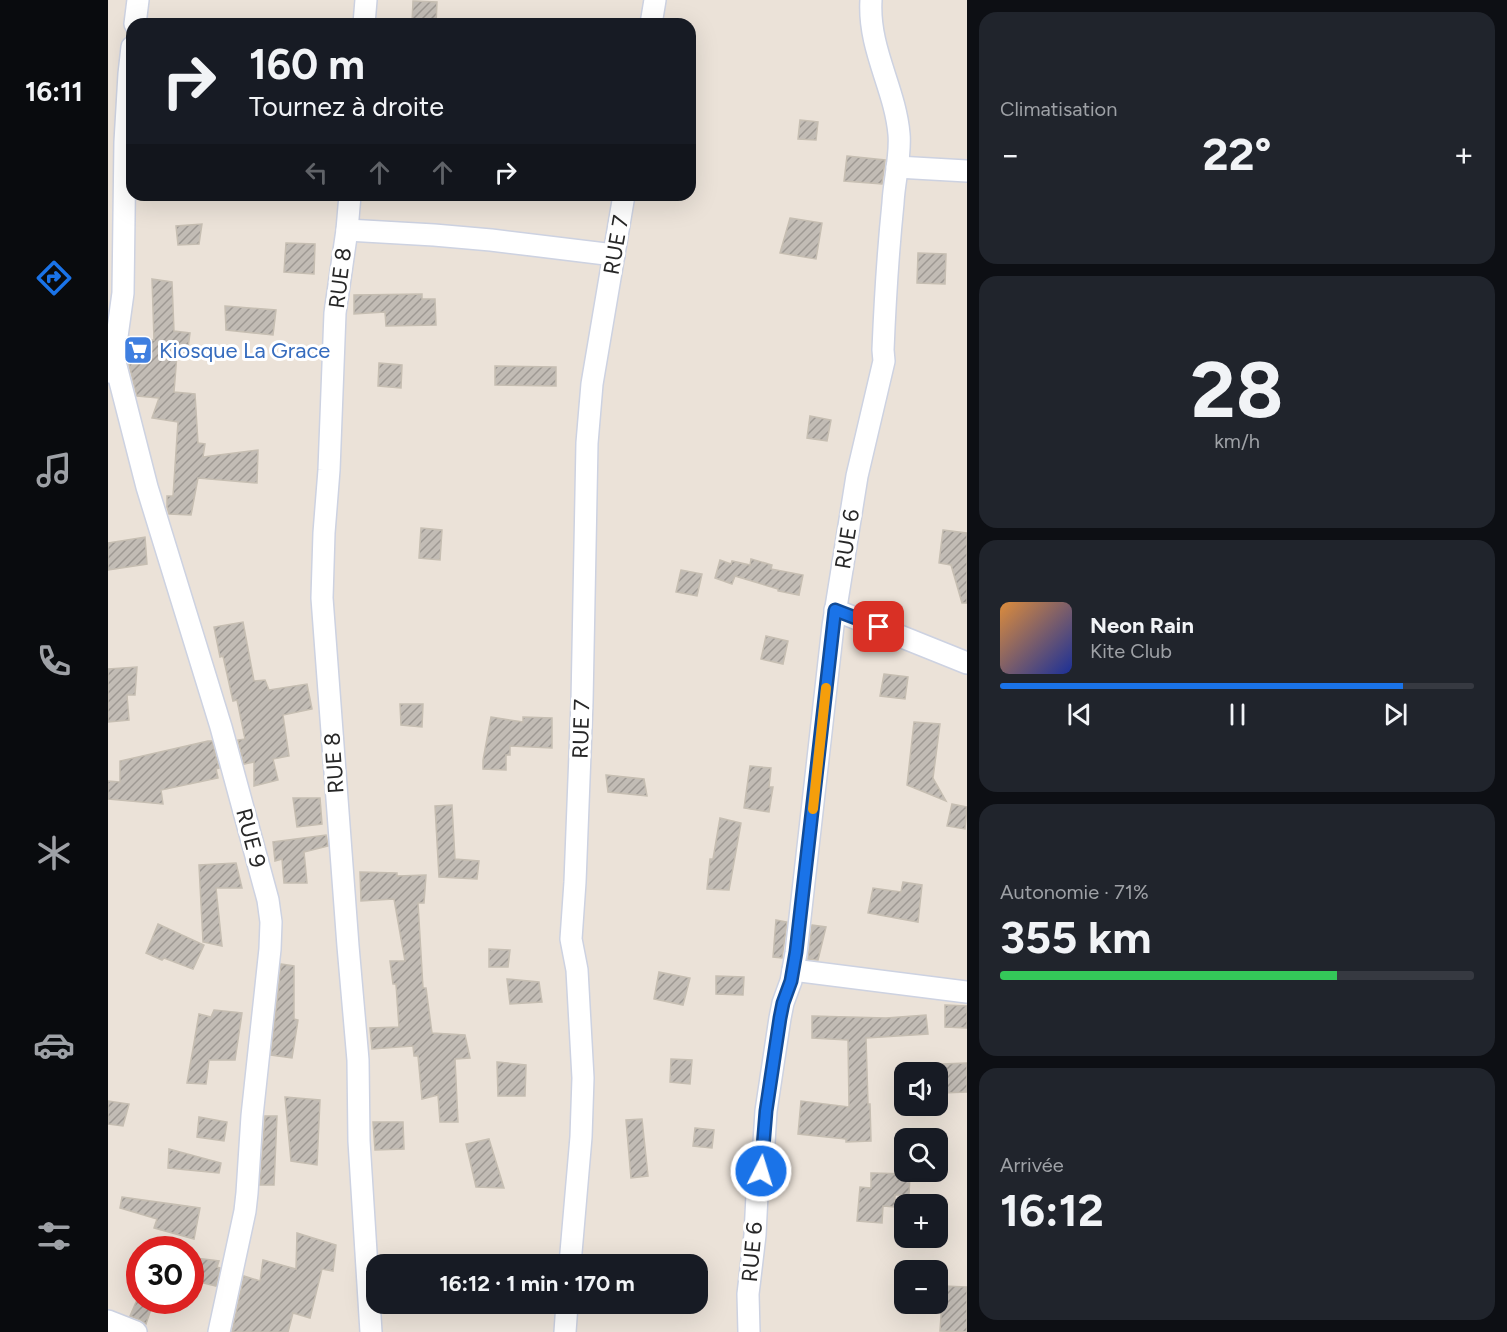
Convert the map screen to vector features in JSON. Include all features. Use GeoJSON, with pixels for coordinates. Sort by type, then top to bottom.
{"type":"FeatureCollection","features":[{"type":"Feature","properties":{"kind":"street"},"geometry":{"type":"LineString","coordinates":[[136,18],[138,0]]}},
{"type":"Feature","properties":{"kind":"street"},"geometry":{"type":"LineString","coordinates":[[364,18],[366,0]]}},
{"type":"Feature","properties":{"kind":"street"},"geometry":{"type":"LineString","coordinates":[[652,18],[655,0]]}},
{"type":"Feature","properties":{"kind":"street","name":"RUE 6"},"geometry":{"type":"LineString","coordinates":[[749,1332],[748,1294],[764,1134],[780,1018],[793,970],[835,610],[857,476],[884,361],[888,263],[900,138],[896,112],[871,27],[871,0]]}},
{"type":"Feature","properties":{"kind":"street"},"geometry":{"type":"LineString","coordinates":[[111,367],[123,293],[126,115]]}},
{"type":"Feature","properties":{"kind":"street"},"geometry":{"type":"LineString","coordinates":[[897,167],[967,171]]}},
{"type":"Feature","properties":{"kind":"street","name":"RUE 8"},"geometry":{"type":"LineString","coordinates":[[349,201],[335,313],[322,598],[358,1060],[359,1141],[371,1332]]}},
{"type":"Feature","properties":{"kind":"street","name":"RUE 7"},"geometry":{"type":"LineString","coordinates":[[571,1254],[582,1125],[577,970],[571,939],[582,702],[587,443],[592,384],[623,201]]}},
{"type":"Feature","properties":{"kind":"street"},"geometry":{"type":"LineString","coordinates":[[346,230],[492,240],[614,255]]}},
{"type":"Feature","properties":{"kind":"street","name":"RUE 9"},"geometry":{"type":"LineString","coordinates":[[111,367],[221,727],[268,900],[271,922],[245,1211],[219,1332]]}},
{"type":"Feature","properties":{"kind":"street"},"geometry":{"type":"LineString","coordinates":[[835,610],[967,663]]}},
{"type":"Feature","properties":{"kind":"street"},"geometry":{"type":"LineString","coordinates":[[793,970],[967,992]]}},
{"type":"Feature","properties":{"kind":"street"},"geometry":{"type":"LineString","coordinates":[[565,1332],[566,1314]]}},
{"type":"Feature","properties":{"kind":"street"},"geometry":{"type":"LineString","coordinates":[[108,1321],[136,1332]]}},
{"type":"Feature","properties":{"kind":"building"},"geometry":{"type":"Polygon","coordinates":[[[413,1],[437,2],[436,18],[412,18],[413,1]]]}},
{"type":"Feature","properties":{"kind":"building"},"geometry":{"type":"Polygon","coordinates":[[[800,120],[818,122],[816,140],[798,139],[800,120]]]}},
{"type":"Feature","properties":{"kind":"building"},"geometry":{"type":"Polygon","coordinates":[[[847,156],[885,160],[882,184],[844,181],[847,156]]]}},
{"type":"Feature","properties":{"kind":"building"},"geometry":{"type":"Polygon","coordinates":[[[790,218],[822,223],[816,259],[780,253],[790,218]]]}},
{"type":"Feature","properties":{"kind":"building"},"geometry":{"type":"Polygon","coordinates":[[[202,224],[199,244],[178,245],[176,226],[202,224]]]}},
{"type":"Feature","properties":{"kind":"building"},"geometry":{"type":"Polygon","coordinates":[[[286,243],[315,244],[314,274],[284,272],[286,243]]]}},
{"type":"Feature","properties":{"kind":"building"},"geometry":{"type":"Polygon","coordinates":[[[918,253],[946,254],[945,284],[917,283],[918,253]]]}},
{"type":"Feature","properties":{"kind":"building"},"geometry":{"type":"Polygon","coordinates":[[[152,279],[172,282],[174,331],[190,333],[187,356],[177,354],[174,392],[195,394],[198,443],[205,444],[203,457],[258,450],[257,483],[198,478],[191,515],[169,514],[167,507],[167,496],[173,496],[178,422],[152,418],[159,398],[137,396],[129,365],[132,340],[154,340],[152,279]]]}},
{"type":"Feature","properties":{"kind":"building"},"geometry":{"type":"Polygon","coordinates":[[[422,294],[422,299],[435,299],[436,325],[386,326],[385,312],[354,314],[354,295],[422,294]]]}},
{"type":"Feature","properties":{"kind":"building"},"geometry":{"type":"Polygon","coordinates":[[[225,306],[276,310],[273,335],[226,330],[225,306]]]}},
{"type":"Feature","properties":{"kind":"building"},"geometry":{"type":"Polygon","coordinates":[[[379,363],[402,365],[401,388],[378,386],[379,363]]]}},
{"type":"Feature","properties":{"kind":"building"},"geometry":{"type":"Polygon","coordinates":[[[495,366],[556,367],[556,386],[495,385],[495,366]]]}},
{"type":"Feature","properties":{"kind":"building"},"geometry":{"type":"Polygon","coordinates":[[[810,416],[831,420],[827,441],[807,438],[810,416]]]}},
{"type":"Feature","properties":{"kind":"building"},"geometry":{"type":"Polygon","coordinates":[[[421,528],[442,530],[440,560],[419,558],[421,528]]]}},
{"type":"Feature","properties":{"kind":"building"},"geometry":{"type":"Polygon","coordinates":[[[943,530],[967,533],[967,603],[962,603],[951,565],[939,563],[943,530]]]}},
{"type":"Feature","properties":{"kind":"building"},"geometry":{"type":"Polygon","coordinates":[[[145,537],[147,564],[108,570],[108,543],[145,537]]]}},
{"type":"Feature","properties":{"kind":"building"},"geometry":{"type":"Polygon","coordinates":[[[751,559],[772,565],[771,569],[803,575],[799,595],[778,591],[778,589],[735,576],[732,584],[715,578],[720,560],[731,564],[732,561],[750,565],[751,559]]]}},
{"type":"Feature","properties":{"kind":"building"},"geometry":{"type":"Polygon","coordinates":[[[681,570],[702,574],[697,596],[676,592],[681,570]]]}},
{"type":"Feature","properties":{"kind":"building"},"geometry":{"type":"Polygon","coordinates":[[[243,622],[254,681],[265,680],[269,690],[307,684],[312,709],[283,715],[289,756],[273,759],[278,780],[254,786],[254,762],[244,764],[238,740],[245,739],[237,700],[233,701],[214,627],[243,622]]]}},
{"type":"Feature","properties":{"kind":"building"},"geometry":{"type":"Polygon","coordinates":[[[766,636],[788,641],[783,664],[761,659],[766,636]]]}},
{"type":"Feature","properties":{"kind":"building"},"geometry":{"type":"Polygon","coordinates":[[[137,667],[135,695],[127,695],[129,720],[108,722],[108,669],[137,667]]]}},
{"type":"Feature","properties":{"kind":"building"},"geometry":{"type":"Polygon","coordinates":[[[884,674],[908,677],[905,699],[880,696],[884,674]]]}},
{"type":"Feature","properties":{"kind":"building"},"geometry":{"type":"Polygon","coordinates":[[[400,704],[423,704],[422,727],[401,725],[400,704]]]}},
{"type":"Feature","properties":{"kind":"building"},"geometry":{"type":"Polygon","coordinates":[[[491,717],[523,722],[523,717],[552,718],[552,748],[510,746],[510,755],[506,755],[506,770],[483,769],[491,717]]]}},
{"type":"Feature","properties":{"kind":"building"},"geometry":{"type":"Polygon","coordinates":[[[914,722],[940,724],[933,778],[946,801],[907,785],[914,722]]]}},
{"type":"Feature","properties":{"kind":"building"},"geometry":{"type":"Polygon","coordinates":[[[212,741],[219,768],[216,769],[218,778],[161,790],[163,804],[108,799],[108,781],[120,782],[120,761],[212,741]]]}},
{"type":"Feature","properties":{"kind":"building"},"geometry":{"type":"Polygon","coordinates":[[[750,766],[771,768],[769,787],[773,787],[769,812],[744,808],[750,766]]]}},
{"type":"Feature","properties":{"kind":"building"},"geometry":{"type":"Polygon","coordinates":[[[606,775],[644,779],[647,796],[608,792],[606,775]]]}},
{"type":"Feature","properties":{"kind":"building"},"geometry":{"type":"Polygon","coordinates":[[[293,798],[320,798],[322,824],[297,827],[293,798]]]}},
{"type":"Feature","properties":{"kind":"building"},"geometry":{"type":"Polygon","coordinates":[[[952,804],[967,807],[965,829],[947,826],[952,804]]]}},
{"type":"Feature","properties":{"kind":"building"},"geometry":{"type":"Polygon","coordinates":[[[452,805],[455,859],[479,861],[477,879],[439,877],[435,806],[452,805]]]}},
{"type":"Feature","properties":{"kind":"building"},"geometry":{"type":"Polygon","coordinates":[[[720,818],[741,823],[729,890],[707,889],[710,859],[713,859],[720,818]]]}},
{"type":"Feature","properties":{"kind":"building"},"geometry":{"type":"Polygon","coordinates":[[[326,835],[328,846],[304,852],[307,883],[284,883],[282,859],[275,861],[273,842],[326,835]]]}},
{"type":"Feature","properties":{"kind":"building"},"geometry":{"type":"Polygon","coordinates":[[[236,863],[242,888],[216,888],[222,946],[203,942],[199,865],[236,863]]]}},
{"type":"Feature","properties":{"kind":"building"},"geometry":{"type":"Polygon","coordinates":[[[360,872],[397,873],[397,876],[426,875],[424,903],[418,903],[423,988],[426,988],[432,1033],[465,1035],[470,1058],[455,1059],[458,1122],[440,1122],[438,1095],[422,1099],[418,1056],[414,1056],[413,1046],[372,1049],[370,1028],[399,1027],[396,984],[393,984],[390,961],[405,961],[394,899],[361,901],[360,872]]]}},
{"type":"Feature","properties":{"kind":"building"},"geometry":{"type":"Polygon","coordinates":[[[903,882],[922,885],[918,922],[868,913],[873,888],[901,892],[903,882]]]}},
{"type":"Feature","properties":{"kind":"building"},"geometry":{"type":"Polygon","coordinates":[[[776,920],[787,922],[782,958],[773,957],[776,920]]]}},
{"type":"Feature","properties":{"kind":"building"},"geometry":{"type":"Polygon","coordinates":[[[158,924],[204,945],[193,969],[146,953],[158,924]]]}},
{"type":"Feature","properties":{"kind":"building"},"geometry":{"type":"Polygon","coordinates":[[[812,925],[826,927],[818,960],[808,959],[812,925]]]}},
{"type":"Feature","properties":{"kind":"building"},"geometry":{"type":"Polygon","coordinates":[[[489,949],[510,950],[508,967],[489,967],[489,949]]]}},
{"type":"Feature","properties":{"kind":"building"},"geometry":{"type":"Polygon","coordinates":[[[281,964],[294,966],[294,1019],[298,1020],[292,1058],[271,1055],[281,964]]]}},
{"type":"Feature","properties":{"kind":"building"},"geometry":{"type":"Polygon","coordinates":[[[659,972],[690,978],[683,1005],[654,999],[659,972]]]}},
{"type":"Feature","properties":{"kind":"building"},"geometry":{"type":"Polygon","coordinates":[[[716,976],[744,977],[743,995],[716,994],[716,976]]]}},
{"type":"Feature","properties":{"kind":"building"},"geometry":{"type":"Polygon","coordinates":[[[507,979],[539,982],[542,1002],[510,1004],[507,979]]]}},
{"type":"Feature","properties":{"kind":"building"},"geometry":{"type":"Polygon","coordinates":[[[945,1005],[967,1006],[967,1028],[945,1027],[945,1005]]]}},
{"type":"Feature","properties":{"kind":"building"},"geometry":{"type":"Polygon","coordinates":[[[214,1010],[242,1013],[235,1060],[209,1060],[206,1084],[187,1083],[199,1014],[211,1017],[214,1010]]]}},
{"type":"Feature","properties":{"kind":"building"},"geometry":{"type":"Polygon","coordinates":[[[926,1015],[928,1034],[866,1038],[871,1141],[846,1142],[846,1139],[798,1134],[801,1101],[849,1107],[848,1040],[812,1038],[812,1016],[886,1018],[926,1015]]]}},
{"type":"Feature","properties":{"kind":"building"},"geometry":{"type":"Polygon","coordinates":[[[671,1059],[692,1060],[690,1084],[670,1082],[671,1059]]]}},
{"type":"Feature","properties":{"kind":"building"},"geometry":{"type":"Polygon","coordinates":[[[497,1062],[526,1065],[525,1096],[498,1096],[497,1062]]]}},
{"type":"Feature","properties":{"kind":"building"},"geometry":{"type":"Polygon","coordinates":[[[967,1063],[967,1092],[948,1093],[948,1064],[967,1063]]]}},
{"type":"Feature","properties":{"kind":"building"},"geometry":{"type":"Polygon","coordinates":[[[285,1097],[320,1100],[317,1165],[291,1161],[285,1097]]]}},
{"type":"Feature","properties":{"kind":"building"},"geometry":{"type":"Polygon","coordinates":[[[108,1101],[129,1104],[123,1126],[108,1124],[108,1101]]]}},
{"type":"Feature","properties":{"kind":"building"},"geometry":{"type":"Polygon","coordinates":[[[265,1116],[277,1116],[274,1185],[260,1185],[265,1116]]]}},
{"type":"Feature","properties":{"kind":"building"},"geometry":{"type":"Polygon","coordinates":[[[199,1117],[227,1122],[224,1141],[197,1137],[199,1117]]]}},
{"type":"Feature","properties":{"kind":"building"},"geometry":{"type":"Polygon","coordinates":[[[642,1119],[648,1176],[631,1178],[626,1120],[642,1119]]]}},
{"type":"Feature","properties":{"kind":"building"},"geometry":{"type":"Polygon","coordinates":[[[373,1122],[403,1122],[404,1149],[375,1150],[373,1122]]]}},
{"type":"Feature","properties":{"kind":"building"},"geometry":{"type":"Polygon","coordinates":[[[695,1128],[714,1130],[712,1148],[693,1146],[695,1128]]]}},
{"type":"Feature","properties":{"kind":"building"},"geometry":{"type":"Polygon","coordinates":[[[489,1139],[504,1188],[476,1187],[466,1144],[489,1139]]]}},
{"type":"Feature","properties":{"kind":"building"},"geometry":{"type":"Polygon","coordinates":[[[169,1149],[221,1163],[219,1173],[168,1168],[169,1149]]]}},
{"type":"Feature","properties":{"kind":"building"},"geometry":{"type":"Polygon","coordinates":[[[871,1173],[894,1174],[894,1182],[910,1182],[909,1194],[894,1194],[894,1207],[883,1206],[882,1223],[857,1221],[860,1187],[871,1188],[871,1173]]]}},
{"type":"Feature","properties":{"kind":"building"},"geometry":{"type":"Polygon","coordinates":[[[122,1197],[200,1208],[195,1236],[183,1236],[154,1228],[157,1219],[120,1208],[122,1197]]]}},
{"type":"Feature","properties":{"kind":"building"},"geometry":{"type":"Polygon","coordinates":[[[297,1233],[336,1245],[333,1271],[322,1269],[310,1318],[293,1313],[288,1332],[232,1332],[244,1276],[260,1281],[263,1260],[296,1269],[297,1233]]]}},
{"type":"Feature","properties":{"kind":"building"},"geometry":{"type":"Polygon","coordinates":[[[204,1259],[219,1261],[217,1267],[220,1268],[216,1286],[204,1283],[204,1259]]]}},
{"type":"Feature","properties":{"kind":"building"},"geometry":{"type":"Polygon","coordinates":[[[948,1286],[967,1287],[967,1332],[940,1331],[941,1314],[948,1314],[948,1286]]]}},
{"type":"Feature","properties":{"kind":"building"},"geometry":{"type":"Polygon","coordinates":[[[131,1314],[149,1314],[146,1324],[130,1316],[131,1314]]]}},
{"type":"Feature","properties":{"kind":"slow traffic"},"geometry":{"type":"LineString","coordinates":[[813,809],[826,688]]}},
{"type":"Feature","properties":{"kind":"place","name":"Kiosque La Grace"},"geometry":{"type":"Point","coordinates":[138,350]}},
{"type":"Feature","properties":{"kind":"route"},"geometry":{"type":"LineString","coordinates":[[761,1171],[766,1111],[780,1018],[791,981],[796,952],[835,610],[879,627]]}}]}
